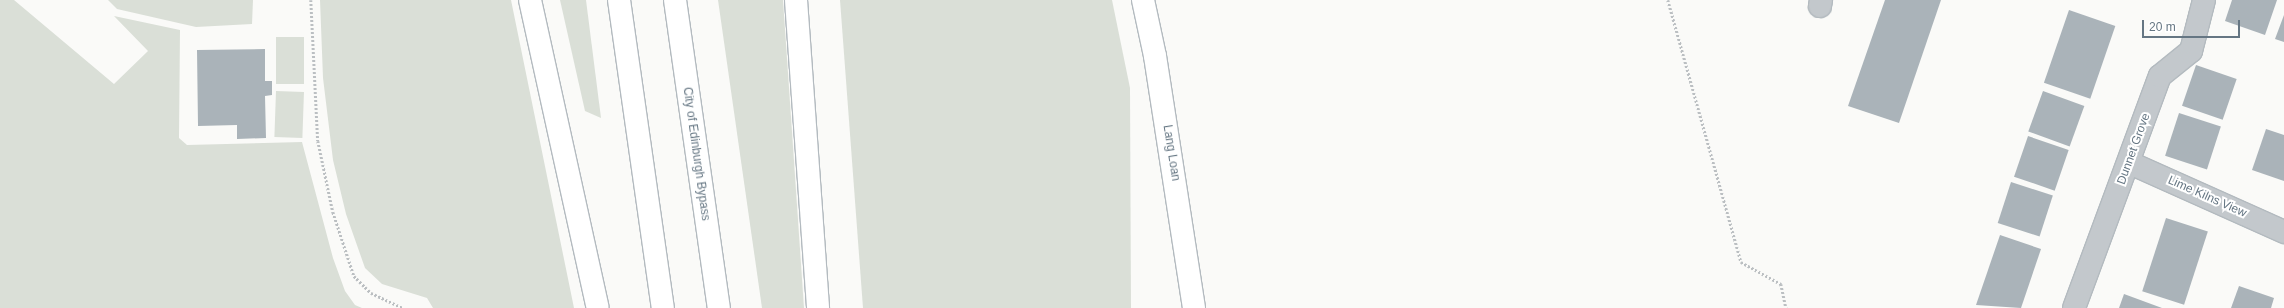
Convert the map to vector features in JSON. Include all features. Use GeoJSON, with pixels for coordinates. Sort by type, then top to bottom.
{"type":"FeatureCollection","features":[{"type":"Feature","properties":{"kind":"main road"},"geometry":{"type":"LineString","coordinates":[[530,0],[598,308]]}},
{"type":"Feature","properties":{"kind":"main road"},"geometry":{"type":"LineString","coordinates":[[619,0],[663,308]]}},
{"type":"Feature","properties":{"kind":"main road","name":"City of Edinburgh Bypass"},"geometry":{"type":"LineString","coordinates":[[675,0],[719,308]]}},
{"type":"Feature","properties":{"kind":"main road"},"geometry":{"type":"LineString","coordinates":[[796,0],[818,308]]}},
{"type":"Feature","properties":{"kind":"main road","name":"Lang Loan"},"geometry":{"type":"LineString","coordinates":[[1143,0],[1157,63],[1194,308]]}},
{"type":"Feature","properties":{"kind":"street","name":"Dunnet Grove"},"geometry":{"type":"LineString","coordinates":[[2074,308],[2130,162],[2160,76],[2191,51],[2204,0]]}},
{"type":"Feature","properties":{"kind":"street","name":"Lime Kilns View"},"geometry":{"type":"LineString","coordinates":[[2130,162],[2284,232]]}},
{"type":"Feature","properties":{"kind":"path"},"geometry":{"type":"LineString","coordinates":[[310,0],[318,141],[333,212],[354,276],[371,293],[403,308]]}},
{"type":"Feature","properties":{"kind":"path"},"geometry":{"type":"LineString","coordinates":[[1668,0],[1741,262],[1781,284],[1786,308]]}},
{"type":"Feature","properties":{"kind":"shaded area"},"geometry":{"type":"Polygon","coordinates":[[[0,0],[14,0],[114,84],[148,51],[114,16],[180,30],[179,138],[187,145],[302,142],[333,258],[345,291],[355,305],[362,308],[0,308],[0,0]]]}},
{"type":"Feature","properties":{"kind":"shaded area"},"geometry":{"type":"Polygon","coordinates":[[[108,0],[253,0],[252,24],[196,27],[117,9],[108,0]]]}},
{"type":"Feature","properties":{"kind":"shaded area"},"geometry":{"type":"Polygon","coordinates":[[[320,0],[511,0],[574,308],[433,308],[427,298],[382,284],[365,268],[346,214],[333,160],[323,78],[320,0]]]}},
{"type":"Feature","properties":{"kind":"shaded area"},"geometry":{"type":"Polygon","coordinates":[[[560,0],[586,0],[601,118],[585,111],[560,0]]]}},
{"type":"Feature","properties":{"kind":"shaded area"},"geometry":{"type":"Polygon","coordinates":[[[718,0],[783,0],[804,308],[762,308],[718,0]]]}},
{"type":"Feature","properties":{"kind":"shaded area"},"geometry":{"type":"Polygon","coordinates":[[[840,0],[1112,0],[1130,88],[1131,308],[863,308],[840,0]]]}},
{"type":"Feature","properties":{"kind":"shaded area"},"geometry":{"type":"Polygon","coordinates":[[[276,37],[304,37],[304,84],[276,84],[276,37]]]}},
{"type":"Feature","properties":{"kind":"shaded area"},"geometry":{"type":"Polygon","coordinates":[[[276,91],[304,92],[302,138],[274,137],[276,91]]]}},
{"type":"Feature","properties":{"kind":"building"},"geometry":{"type":"Polygon","coordinates":[[[1885,0],[1941,0],[1899,123],[1848,106],[1885,0]]]}},
{"type":"Feature","properties":{"kind":"building"},"geometry":{"type":"Polygon","coordinates":[[[2232,0],[2277,0],[2265,35],[2225,21],[2232,0]]]}},
{"type":"Feature","properties":{"kind":"building"},"geometry":{"type":"Polygon","coordinates":[[[2069,10],[2115,26],[2090,99],[2044,83],[2069,10]]]}},
{"type":"Feature","properties":{"kind":"building"},"geometry":{"type":"Polygon","coordinates":[[[2284,15],[2284,42],[2275,39],[2284,15]]]}},
{"type":"Feature","properties":{"kind":"building"},"geometry":{"type":"Polygon","coordinates":[[[265,49],[265,81],[272,81],[272,95],[265,96],[266,138],[237,139],[237,125],[198,126],[197,50],[265,49]]]}},
{"type":"Feature","properties":{"kind":"building"},"geometry":{"type":"Polygon","coordinates":[[[2196,65],[2237,79],[2223,120],[2182,106],[2196,65]]]}},
{"type":"Feature","properties":{"kind":"building"},"geometry":{"type":"Polygon","coordinates":[[[2043,91],[2084,106],[2070,146],[2028,131],[2043,91]]]}},
{"type":"Feature","properties":{"kind":"building"},"geometry":{"type":"Polygon","coordinates":[[[2179,113],[2221,127],[2207,169],[2165,156],[2179,113]]]}},
{"type":"Feature","properties":{"kind":"building"},"geometry":{"type":"Polygon","coordinates":[[[2266,129],[2284,135],[2284,181],[2252,170],[2266,129]]]}},
{"type":"Feature","properties":{"kind":"building"},"geometry":{"type":"Polygon","coordinates":[[[2028,136],[2069,150],[2055,191],[2014,177],[2028,136]]]}},
{"type":"Feature","properties":{"kind":"building"},"geometry":{"type":"Polygon","coordinates":[[[2011,182],[2053,196],[2040,236],[1998,223],[2011,182]]]}},
{"type":"Feature","properties":{"kind":"building"},"geometry":{"type":"Polygon","coordinates":[[[2166,218],[2208,232],[2184,305],[2142,291],[2166,218]]]}},
{"type":"Feature","properties":{"kind":"building"},"geometry":{"type":"Polygon","coordinates":[[[2000,235],[2041,249],[2021,308],[1976,305],[2000,235]]]}},
{"type":"Feature","properties":{"kind":"building"},"geometry":{"type":"Polygon","coordinates":[[[2239,286],[2274,298],[2271,308],[2231,308],[2239,286]]]}},
{"type":"Feature","properties":{"kind":"building"},"geometry":{"type":"Polygon","coordinates":[[[2124,294],[2162,308],[2119,308],[2124,294]]]}}]}
